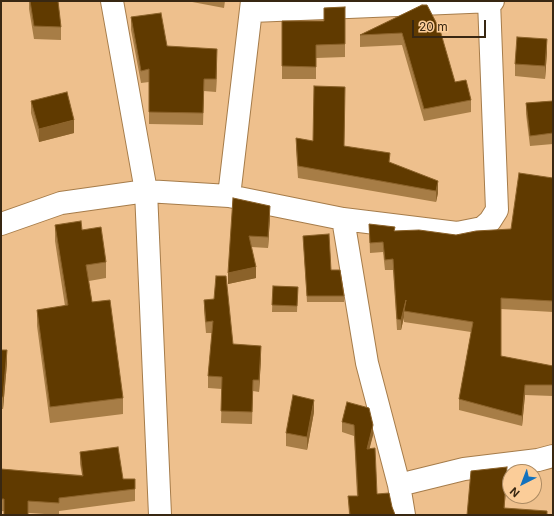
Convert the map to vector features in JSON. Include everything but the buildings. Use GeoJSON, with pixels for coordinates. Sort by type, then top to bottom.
{"type":"FeatureCollection","features":[{"type":"Feature","properties":{"kind":"street"},"geometry":{"type":"LineString","coordinates":[[112,1],[146,191],[160,515]]}},
{"type":"Feature","properties":{"kind":"street"},"geometry":{"type":"LineString","coordinates":[[1,224],[62,203],[146,191],[229,196],[343,219],[457,233],[482,228],[490,221],[497,210],[489,1]]}},
{"type":"Feature","properties":{"kind":"street"},"geometry":{"type":"LineString","coordinates":[[229,196],[252,6],[493,1]]}},
{"type":"Feature","properties":{"kind":"street"},"geometry":{"type":"LineString","coordinates":[[343,219],[367,363],[399,485],[404,515]]}},
{"type":"Feature","properties":{"kind":"street"},"geometry":{"type":"LineString","coordinates":[[399,485],[464,469],[538,460],[553,456]]}}]}
